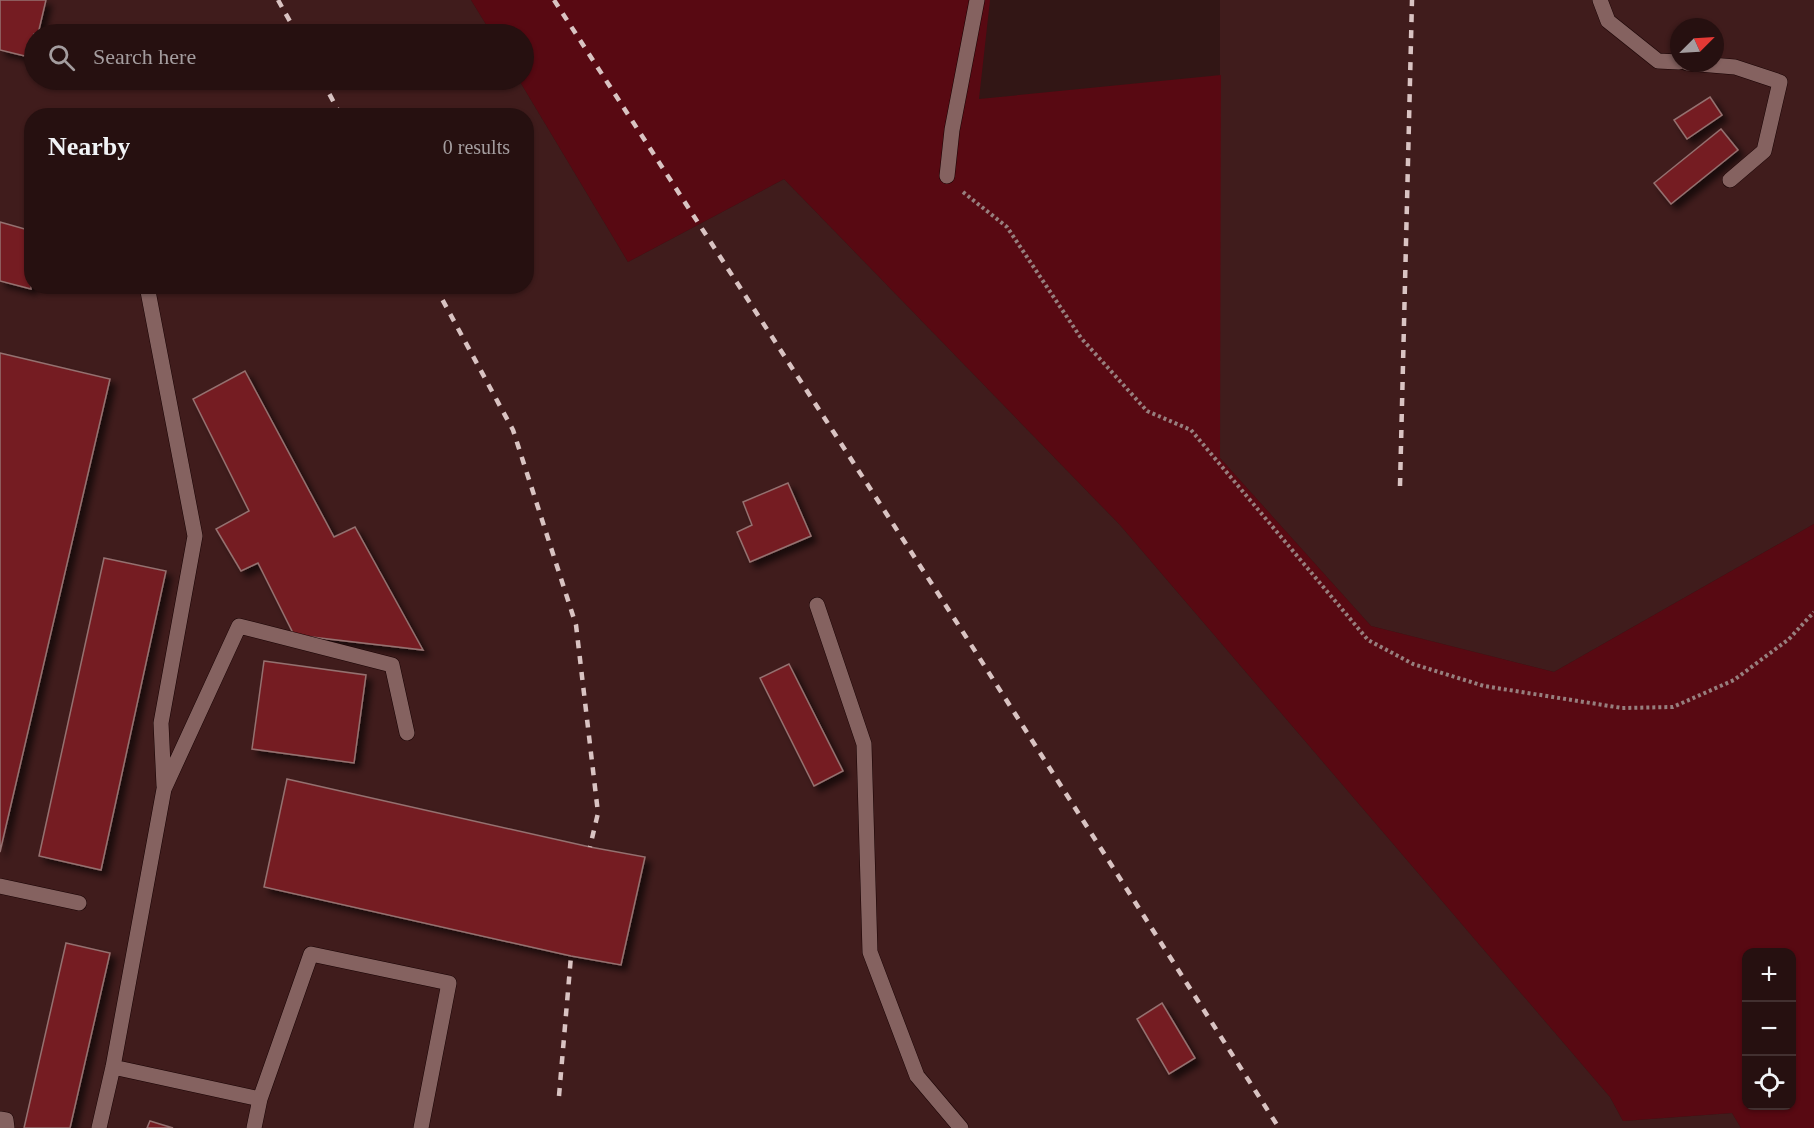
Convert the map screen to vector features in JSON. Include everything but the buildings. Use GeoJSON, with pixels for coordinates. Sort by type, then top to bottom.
{"type":"FeatureCollection","features":[{"type":"Feature","properties":{"kind":"street"},"geometry":{"type":"LineString","coordinates":[[947,176],[952,130],[977,0]]}},
{"type":"Feature","properties":{"kind":"street"},"geometry":{"type":"LineString","coordinates":[[1600,0],[1608,21],[1658,61],[1670,62]]}},
{"type":"Feature","properties":{"kind":"street"},"geometry":{"type":"LineString","coordinates":[[1724,66],[1736,67],[1780,82],[1764,152],[1730,180]]}},
{"type":"Feature","properties":{"kind":"street"},"geometry":{"type":"LineString","coordinates":[[99,1128],[113,1067],[164,789],[161,723],[195,536],[149,294]]}},
{"type":"Feature","properties":{"kind":"street"},"geometry":{"type":"LineString","coordinates":[[817,605],[864,744],[870,952],[917,1076],[961,1128]]}},
{"type":"Feature","properties":{"kind":"street"},"geometry":{"type":"LineString","coordinates":[[164,789],[239,626],[392,665],[406,734]]}},
{"type":"Feature","properties":{"kind":"street"},"geometry":{"type":"LineString","coordinates":[[0,886],[79,903]]}},
{"type":"Feature","properties":{"kind":"street"},"geometry":{"type":"LineString","coordinates":[[254,1128],[260,1099],[311,954],[449,983],[421,1128]]}},
{"type":"Feature","properties":{"kind":"street"},"geometry":{"type":"LineString","coordinates":[[113,1067],[260,1099]]}},
{"type":"Feature","properties":{"kind":"street"},"geometry":{"type":"LineString","coordinates":[[0,1119],[6,1120],[7,1128]]}},
{"type":"Feature","properties":{"kind":"path"},"geometry":{"type":"LineString","coordinates":[[947,176],[971,200],[1007,227],[1081,338],[1147,411],[1191,430],[1368,640],[1413,664],[1484,686],[1622,708],[1673,707],[1734,680],[1789,639],[1814,612]]}},
{"type":"Feature","properties":{"kind":"shaded area"},"geometry":{"type":"Polygon","coordinates":[[[0,0],[471,0],[486,24],[24,24],[24,90],[525,90],[628,262],[784,179],[1120,525],[1610,1097],[1623,1121],[1732,1113],[1741,1128],[0,1128],[0,0]]]}},
{"type":"Feature","properties":{"kind":"shaded area"},"geometry":{"type":"Polygon","coordinates":[[[471,0],[990,0],[979,99],[1221,75],[1220,458],[1371,626],[1554,672],[1814,524],[1814,1128],[1741,1128],[1732,1113],[1623,1121],[1610,1097],[1120,525],[784,179],[628,262],[525,90],[534,90],[534,24],[486,24],[471,0]]]}},
{"type":"Feature","properties":{"kind":"shaded area"},"geometry":{"type":"Polygon","coordinates":[[[1220,0],[1814,0],[1814,524],[1554,672],[1371,626],[1220,458],[1220,0]]]}},
{"type":"Feature","properties":{"kind":"railway"},"geometry":{"type":"LineString","coordinates":[[278,0],[291,24]]}},
{"type":"Feature","properties":{"kind":"railway"},"geometry":{"type":"LineString","coordinates":[[554,0],[961,629],[1279,1128]]}},
{"type":"Feature","properties":{"kind":"railway"},"geometry":{"type":"LineString","coordinates":[[1400,486],[1412,0]]}},
{"type":"Feature","properties":{"kind":"railway"},"geometry":{"type":"LineString","coordinates":[[327,90],[337,108]]}},
{"type":"Feature","properties":{"kind":"railway"},"geometry":{"type":"LineString","coordinates":[[439,294],[513,430],[576,625],[598,813],[590,847]]}},
{"type":"Feature","properties":{"kind":"railway"},"geometry":{"type":"LineString","coordinates":[[559,1096],[571,956]]}}]}
